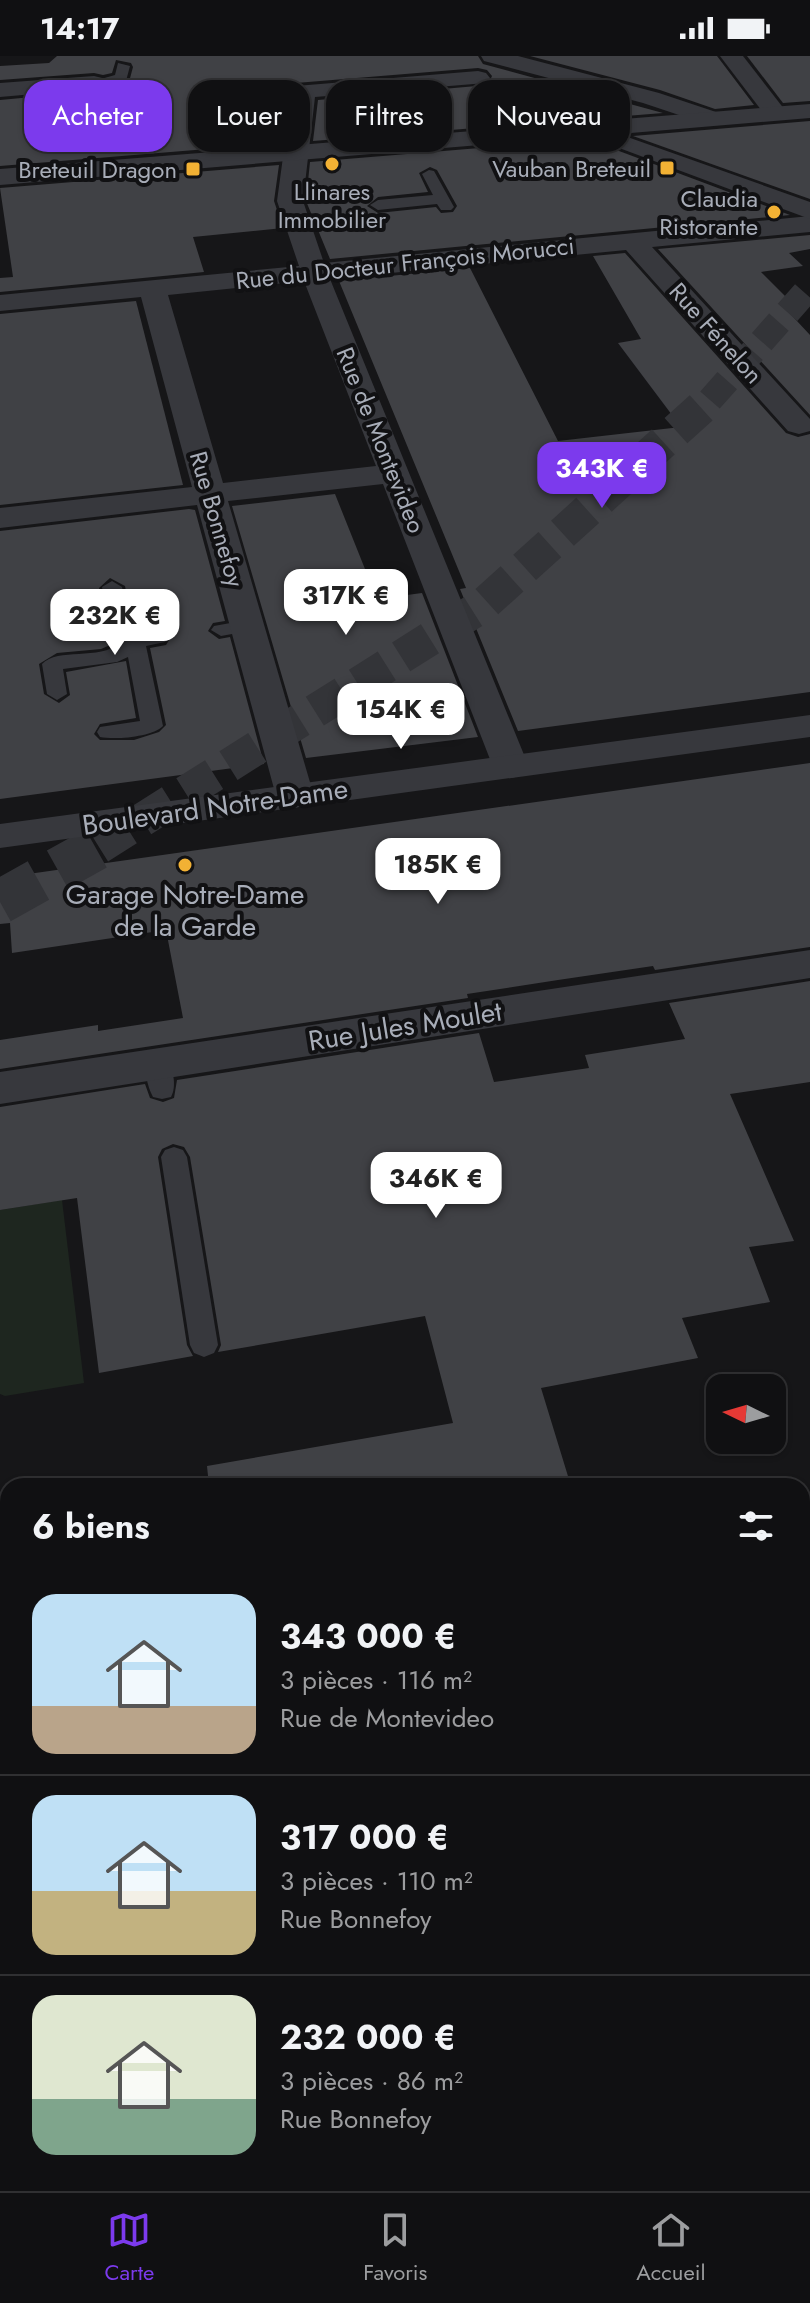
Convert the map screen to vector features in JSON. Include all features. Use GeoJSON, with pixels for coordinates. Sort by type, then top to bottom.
{"type":"FeatureCollection","features":[{"type":"Feature","properties":{"kind":"street"},"geometry":{"type":"LineString","coordinates":[[492,56],[651,98],[714,119]]}},
{"type":"Feature","properties":{"kind":"street"},"geometry":{"type":"LineString","coordinates":[[731,56],[776,114]]}},
{"type":"Feature","properties":{"kind":"street","name":"Rue de Montevideo"},"geometry":{"type":"LineString","coordinates":[[478,78],[304,91],[294,112],[295,153],[290,201],[314,272],[511,767]]}},
{"type":"Feature","properties":{"kind":"street"},"geometry":{"type":"LineString","coordinates":[[0,90],[24,88]]}},
{"type":"Feature","properties":{"kind":"street"},"geometry":{"type":"LineString","coordinates":[[630,125],[810,111]]}},
{"type":"Feature","properties":{"kind":"street"},"geometry":{"type":"LineString","coordinates":[[0,177],[468,141]]}},
{"type":"Feature","properties":{"kind":"street"},"geometry":{"type":"LineString","coordinates":[[630,146],[810,211]]}},
{"type":"Feature","properties":{"kind":"street","name":"Rue du Docteur François Morucci"},"geometry":{"type":"LineString","coordinates":[[0,303],[810,224]]}},
{"type":"Feature","properties":{"kind":"street","name":"Rue Fénelon"},"geometry":{"type":"LineString","coordinates":[[632,241],[799,425]]}},
{"type":"Feature","properties":{"kind":"street","name":"Rue Bonnefoy"},"geometry":{"type":"LineString","coordinates":[[152,288],[209,494],[234,628],[295,796]]}},
{"type":"Feature","properties":{"kind":"street"},"geometry":{"type":"LineString","coordinates":[[0,518],[394,473]]}},
{"type":"Feature","properties":{"kind":"street","name":"Boulevard Notre-Dame"},"geometry":{"type":"LineString","coordinates":[[0,836],[810,726]]}},
{"type":"Feature","properties":{"kind":"street","name":"Rue Jules Moulet"},"geometry":{"type":"LineString","coordinates":[[0,1088],[160,1077],[810,964]]}},
{"type":"Feature","properties":{"kind":"lane"},"geometry":{"type":"LineString","coordinates":[[110,80],[121,78],[123,66]]}},
{"type":"Feature","properties":{"kind":"lane"},"geometry":{"type":"LineString","coordinates":[[378,205],[445,203],[429,174]]}},
{"type":"Feature","properties":{"kind":"lane"},"geometry":{"type":"LineString","coordinates":[[112,587],[123,638],[135,641],[158,638]]}},
{"type":"Feature","properties":{"kind":"lane"},"geometry":{"type":"LineString","coordinates":[[57,694],[52,664],[117,656],[135,641]]}},
{"type":"Feature","properties":{"kind":"lane"},"geometry":{"type":"LineString","coordinates":[[108,732],[152,726],[135,641]]}},
{"type":"Feature","properties":{"kind":"lane"},"geometry":{"type":"LineString","coordinates":[[174,1157],[204,1345]]}},
{"type":"Feature","properties":{"kind":"shaded area"},"geometry":{"type":"Polygon","coordinates":[[[62,1200],[84,1383],[5,1396],[0,1394],[0,1210],[62,1200]]]}},
{"type":"Feature","properties":{"kind":"building"},"geometry":{"type":"Polygon","coordinates":[[[57,56],[478,56],[483,64],[542,80],[490,80],[492,76],[487,70],[478,68],[310,82],[188,80],[188,151],[172,152],[172,80],[130,80],[131,63],[116,60],[112,73],[103,75],[94,73],[0,80],[0,66],[49,63],[57,56]]]}},
{"type":"Feature","properties":{"kind":"building"},"geometry":{"type":"Polygon","coordinates":[[[530,56],[717,56],[754,105],[715,109],[630,80],[530,56]]]}},
{"type":"Feature","properties":{"kind":"building"},"geometry":{"type":"Polygon","coordinates":[[[747,56],[810,56],[810,101],[783,103],[747,56]]]}},
{"type":"Feature","properties":{"kind":"building"},"geometry":{"type":"Polygon","coordinates":[[[468,87],[468,129],[452,130],[452,88],[468,87]]]}},
{"type":"Feature","properties":{"kind":"building"},"geometry":{"type":"Polygon","coordinates":[[[24,98],[24,152],[172,152],[0,166],[0,100],[24,98]]]}},
{"type":"Feature","properties":{"kind":"building"},"geometry":{"type":"Polygon","coordinates":[[[326,99],[326,140],[313,141],[318,100],[326,99]]]}},
{"type":"Feature","properties":{"kind":"building"},"geometry":{"type":"Polygon","coordinates":[[[630,104],[663,113],[630,116],[630,104]]]}},
{"type":"Feature","properties":{"kind":"building"},"geometry":{"type":"Polygon","coordinates":[[[810,121],[810,199],[633,136],[810,121]]]}},
{"type":"Feature","properties":{"kind":"building"},"geometry":{"type":"Polygon","coordinates":[[[468,149],[468,152],[622,152],[790,215],[330,259],[306,201],[310,162],[468,149]],[[430,167],[419,173],[428,192],[378,197],[367,206],[378,213],[436,207],[441,213],[453,212],[457,206],[437,170],[430,167]]]}},
{"type":"Feature","properties":{"kind":"building"},"geometry":{"type":"Polygon","coordinates":[[[279,165],[274,201],[283,228],[193,237],[204,272],[0,292],[0,278],[13,277],[0,188],[279,165]]]}},
{"type":"Feature","properties":{"kind":"building"},"geometry":{"type":"Polygon","coordinates":[[[810,235],[810,249],[789,253],[803,266],[761,272],[794,305],[783,306],[810,335],[810,415],[658,249],[810,235]]]}},
{"type":"Feature","properties":{"kind":"building"},"geometry":{"type":"Polygon","coordinates":[[[625,253],[786,433],[798,437],[810,434],[810,692],[518,731],[460,589],[466,588],[339,281],[470,268],[558,441],[681,427],[618,343],[641,339],[593,256],[625,253]]]}},
{"type":"Feature","properties":{"kind":"building"},"geometry":{"type":"Polygon","coordinates":[[[136,301],[183,485],[0,505],[0,314],[136,301]]]}},
{"type":"Feature","properties":{"kind":"building"},"geometry":{"type":"Polygon","coordinates":[[[335,494],[377,599],[422,593],[478,737],[306,758],[232,506],[335,494]]]}},
{"type":"Feature","properties":{"kind":"building"},"geometry":{"type":"Polygon","coordinates":[[[195,510],[225,621],[213,623],[208,631],[219,639],[230,637],[264,764],[0,799],[0,531],[195,510]],[[110,578],[99,588],[110,639],[115,643],[101,649],[57,653],[39,664],[44,694],[59,703],[70,695],[66,672],[126,661],[136,718],[100,724],[94,734],[100,740],[134,740],[159,732],[166,725],[150,648],[166,645],[171,637],[158,629],[134,631],[125,586],[110,578]]]}},
{"type":"Feature","properties":{"kind":"building"},"geometry":{"type":"Polygon","coordinates":[[[810,763],[810,947],[655,970],[653,966],[558,980],[467,994],[468,998],[0,1069],[0,1040],[98,1025],[98,1031],[183,1018],[166,930],[12,953],[10,923],[0,924],[0,878],[810,763]]]}},
{"type":"Feature","properties":{"kind":"building"},"geometry":{"type":"Polygon","coordinates":[[[810,981],[810,1082],[730,1094],[794,1241],[749,1247],[770,1302],[682,1318],[698,1358],[541,1388],[569,1478],[208,1478],[207,1466],[453,1423],[425,1316],[218,1352],[221,1345],[190,1157],[184,1147],[173,1144],[162,1149],[158,1157],[187,1345],[193,1356],[99,1373],[77,1198],[0,1210],[0,1107],[145,1084],[150,1098],[163,1102],[174,1098],[177,1080],[479,1033],[494,1082],[589,1068],[585,1055],[685,1039],[669,1003],[810,981]]]}},
{"type":"Feature","properties":{"kind":"tunnel"},"geometry":{"type":"LineString","coordinates":[[711,399],[810,287]]}},
{"type":"Feature","properties":{"kind":"tunnel"},"geometry":{"type":"LineString","coordinates":[[99,847],[482,606],[711,399]]}},
{"type":"Feature","properties":{"kind":"tunnel"},"geometry":{"type":"LineString","coordinates":[[0,902],[102,845]]}},
{"type":"Feature","properties":{"kind":"place","name":"Llinares Immobilier"},"geometry":{"type":"Point","coordinates":[332,164]}},
{"type":"Feature","properties":{"kind":"place","name":"Vauban Breteuil"},"geometry":{"type":"Point","coordinates":[667,168]}},
{"type":"Feature","properties":{"kind":"place","name":"Breteuil Dragon"},"geometry":{"type":"Point","coordinates":[193,169]}},
{"type":"Feature","properties":{"kind":"place","name":"Claudia Ristorante"},"geometry":{"type":"Point","coordinates":[774,212]}},
{"type":"Feature","properties":{"kind":"place","name":"Garage Notre-Dame de la Garde"},"geometry":{"type":"Point","coordinates":[185,865]}}]}
